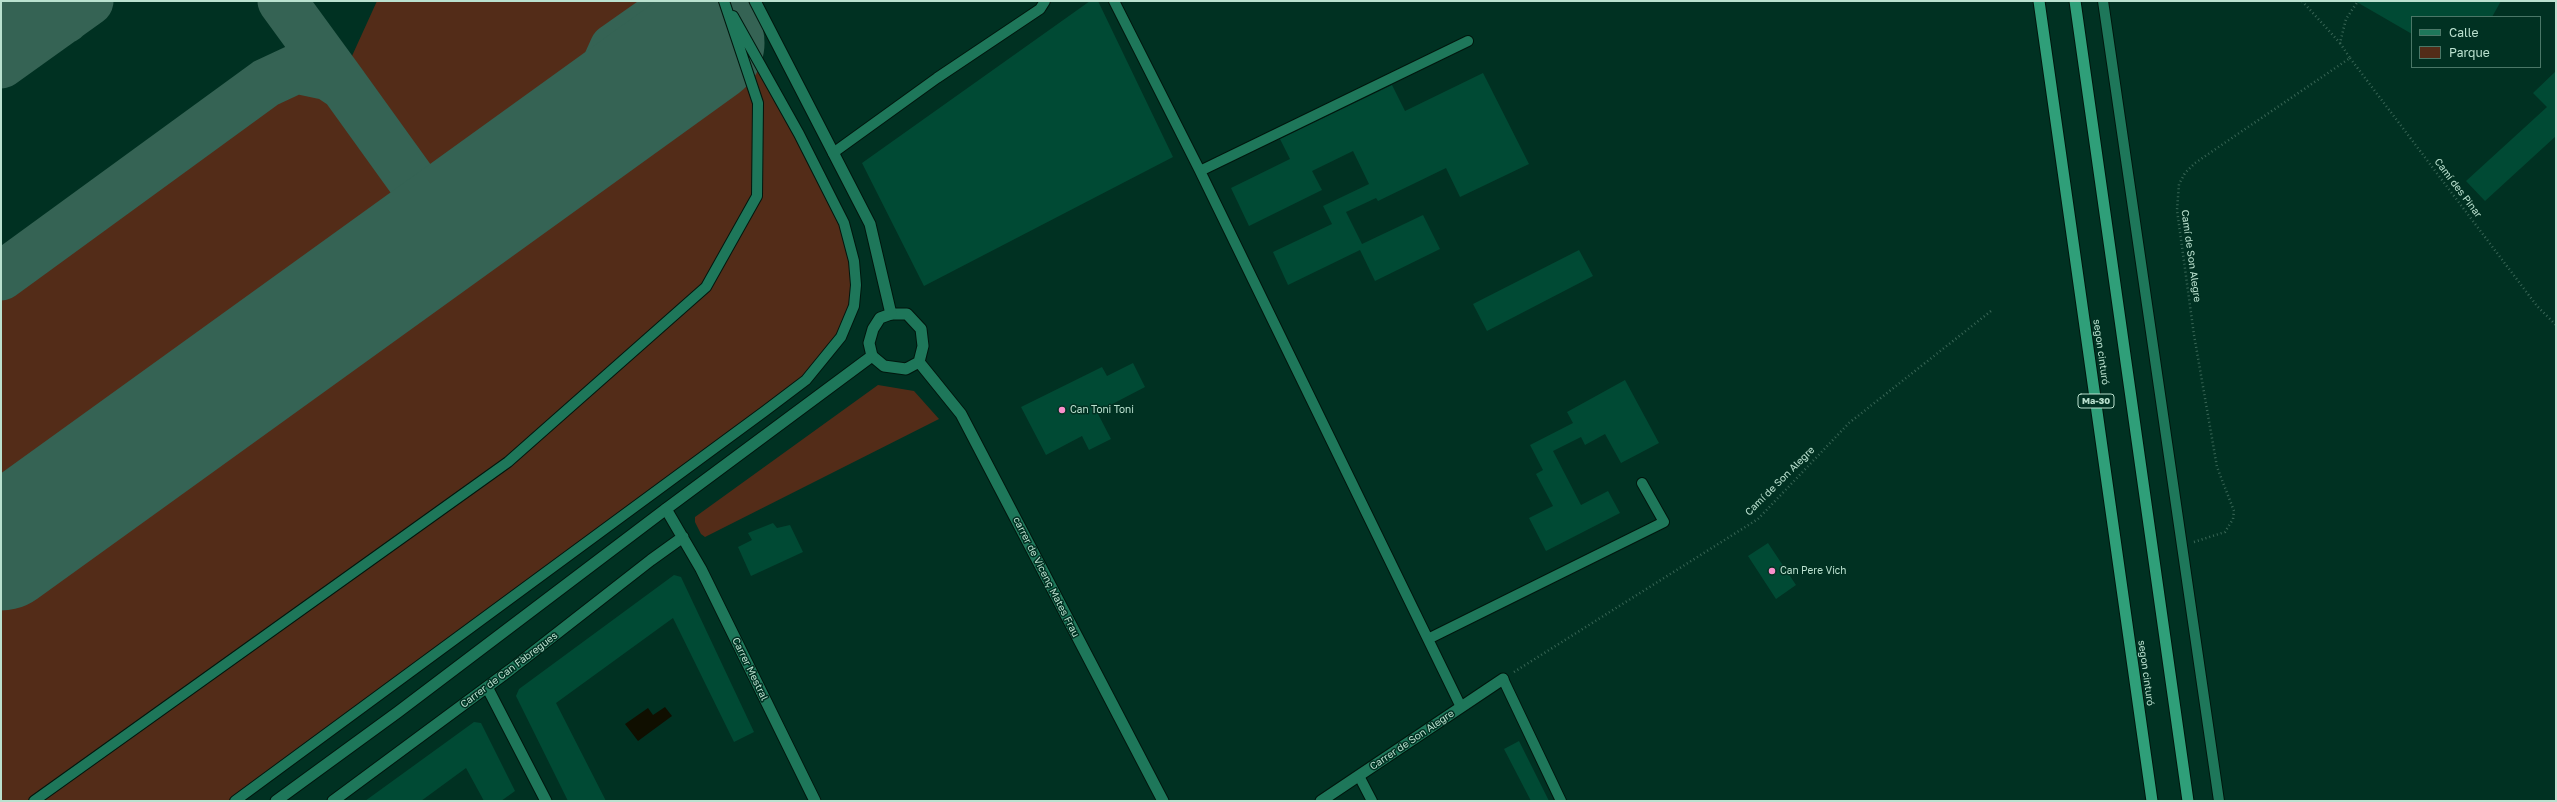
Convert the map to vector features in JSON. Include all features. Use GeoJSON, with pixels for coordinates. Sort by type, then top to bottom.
{"type":"FeatureCollection","features":[{"type":"Feature","properties":{"kind":"highway","name":"segon cinturó"},"geometry":{"type":"LineString","coordinates":[[2039,1],[2152,801]]}},
{"type":"Feature","properties":{"kind":"highway"},"geometry":{"type":"LineString","coordinates":[[2075,1],[2188,801]]}},
{"type":"Feature","properties":{"kind":"street"},"geometry":{"type":"LineString","coordinates":[[755,1],[870,224],[892,314]]}},
{"type":"Feature","properties":{"kind":"street"},"geometry":{"type":"LineString","coordinates":[[892,314],[907,314],[920,329],[923,346],[919,362],[906,369],[884,366],[872,356],[869,342],[873,329],[880,318],[892,314]]}},
{"type":"Feature","properties":{"kind":"street"},"geometry":{"type":"LineString","coordinates":[[276,801],[411,702],[666,509],[872,356]]}},
{"type":"Feature","properties":{"kind":"street","name":"carrer de Vicenç Mates Frau"},"geometry":{"type":"LineString","coordinates":[[919,362],[961,414],[1162,801]]}},
{"type":"Feature","properties":{"kind":"street","name":"Carrer Mestral"},"geometry":{"type":"LineString","coordinates":[[666,509],[683,537],[815,801]]}},
{"type":"Feature","properties":{"kind":"street","name":"Carrer de Can Fàbregues"},"geometry":{"type":"LineString","coordinates":[[333,801],[487,687],[683,537]]}},
{"type":"Feature","properties":{"kind":"street","name":"Carrer de Son Alegre"},"geometry":{"type":"LineString","coordinates":[[1321,801],[1503,678]]}},
{"type":"Feature","properties":{"kind":"street"},"geometry":{"type":"LineString","coordinates":[[487,687],[546,801]]}},
{"type":"Feature","properties":{"kind":"lane"},"geometry":{"type":"LineString","coordinates":[[34,801],[508,462],[706,286],[758,196],[758,104],[724,1]]}},
{"type":"Feature","properties":{"kind":"lane"},"geometry":{"type":"LineString","coordinates":[[235,801],[806,380],[841,337],[854,306],[856,285],[854,261],[844,223],[795,127],[724,1]]}},
{"type":"Feature","properties":{"kind":"lane"},"geometry":{"type":"LineString","coordinates":[[833,153],[936,78],[1040,8],[1045,1]]}},
{"type":"Feature","properties":{"kind":"lane"},"geometry":{"type":"LineString","coordinates":[[1114,1],[1200,171],[1461,707]]}},
{"type":"Feature","properties":{"kind":"lane"},"geometry":{"type":"LineString","coordinates":[[2103,1],[2219,801]]}},
{"type":"Feature","properties":{"kind":"lane"},"geometry":{"type":"LineString","coordinates":[[1200,171],[1468,41]]}},
{"type":"Feature","properties":{"kind":"lane"},"geometry":{"type":"LineString","coordinates":[[1428,639],[1664,522],[1642,483]]}},
{"type":"Feature","properties":{"kind":"lane"},"geometry":{"type":"LineString","coordinates":[[1503,678],[1561,801]]}},
{"type":"Feature","properties":{"kind":"lane"},"geometry":{"type":"LineString","coordinates":[[1359,776],[1372,801]]}},
{"type":"Feature","properties":{"kind":"path"},"geometry":{"type":"LineString","coordinates":[[2302,1],[2340,43],[2350,58]]}},
{"type":"Feature","properties":{"kind":"path"},"geometry":{"type":"LineString","coordinates":[[2340,43],[2346,19],[2358,1]]}},
{"type":"Feature","properties":{"kind":"path","name":"Camí de Son Alegre"},"geometry":{"type":"LineString","coordinates":[[2182,544],[2210,538],[2225,532],[2233,519],[2234,511],[2217,467],[2200,366],[2176,210],[2179,184],[2185,173],[2195,163],[2350,58]]}},
{"type":"Feature","properties":{"kind":"path","name":"Camí des Pinar"},"geometry":{"type":"LineString","coordinates":[[2350,58],[2537,306],[2556,325]]}},
{"type":"Feature","properties":{"kind":"path","name":"Camí de Son Alegre"},"geometry":{"type":"LineString","coordinates":[[1503,678],[1758,519],[1849,423],[1991,311]]}},
{"type":"Feature","properties":{"kind":"green space"},"geometry":{"type":"Polygon","coordinates":[[[377,1],[657,1],[604,39],[579,96],[470,172],[448,175],[430,173],[417,163],[347,67],[377,1]]]}},
{"type":"Feature","properties":{"kind":"green space"},"geometry":{"type":"Polygon","coordinates":[[[747,53],[788,114],[828,191],[854,261],[854,306],[841,337],[806,380],[232,801],[1,801],[1,587],[747,53]]]}},
{"type":"Feature","properties":{"kind":"green space"},"geometry":{"type":"Polygon","coordinates":[[[296,93],[327,97],[339,105],[396,184],[399,204],[394,219],[384,234],[1,511],[1,299],[278,94],[296,93]]]}},
{"type":"Feature","properties":{"kind":"green space"},"geometry":{"type":"Polygon","coordinates":[[[878,385],[914,391],[939,419],[705,537],[701,534],[695,522],[695,517],[878,385]]]}},
{"type":"Feature","properties":{"kind":"shaded area"},"geometry":{"type":"Polygon","coordinates":[[[665,707],[672,716],[638,741],[625,724],[648,708],[653,715],[665,707]]]}},
{"type":"Feature","properties":{"kind":"building"},"geometry":{"type":"Polygon","coordinates":[[[1090,1],[1098,1],[1173,157],[924,286],[862,163],[1090,1]]]}},
{"type":"Feature","properties":{"kind":"building"},"geometry":{"type":"Polygon","coordinates":[[[2355,1],[2501,1],[2493,16],[2411,16],[2411,33],[2355,1]]]}},
{"type":"Feature","properties":{"kind":"building"},"geometry":{"type":"Polygon","coordinates":[[[2556,71],[2556,136],[2485,201],[2466,181],[2547,107],[2533,93],[2556,71]]]}},
{"type":"Feature","properties":{"kind":"building"},"geometry":{"type":"Polygon","coordinates":[[[1483,73],[1529,164],[1460,197],[1446,168],[1378,201],[1376,198],[1346,212],[1362,244],[1423,215],[1440,249],[1375,281],[1360,250],[1288,285],[1273,252],[1332,224],[1323,206],[1369,184],[1353,151],[1312,171],[1322,190],[1249,226],[1231,188],[1290,159],[1280,139],[1392,85],[1405,111],[1483,73]]]}},
{"type":"Feature","properties":{"kind":"building"},"geometry":{"type":"Polygon","coordinates":[[[1579,250],[1593,276],[1487,331],[1473,304],[1579,250]]]}},
{"type":"Feature","properties":{"kind":"building","name":"Can Toni Toni"},"geometry":{"type":"Polygon","coordinates":[[[1133,363],[1145,387],[1097,412],[1111,439],[1089,450],[1082,436],[1046,455],[1021,407],[1102,367],[1107,376],[1133,363]]]}},
{"type":"Feature","properties":{"kind":"building"},"geometry":{"type":"Polygon","coordinates":[[[1625,380],[1659,443],[1621,463],[1605,434],[1585,445],[1581,437],[1553,451],[1581,505],[1608,491],[1620,513],[1546,551],[1529,518],[1553,506],[1536,474],[1543,470],[1530,445],[1573,423],[1567,412],[1625,380]]]}},
{"type":"Feature","properties":{"kind":"building"},"geometry":{"type":"Polygon","coordinates":[[[773,523],[777,528],[790,525],[803,552],[751,576],[738,547],[752,540],[748,533],[773,523]]]}},
{"type":"Feature","properties":{"kind":"building","name":"Can Pere Vich"},"geometry":{"type":"Polygon","coordinates":[[[1768,543],[1796,585],[1776,599],[1748,556],[1768,543]]]}},
{"type":"Feature","properties":{"kind":"building"},"geometry":{"type":"Polygon","coordinates":[[[674,575],[681,577],[754,732],[734,742],[673,618],[556,703],[606,801],[568,801],[516,696],[519,689],[674,575]]]}},
{"type":"Feature","properties":{"kind":"building"},"geometry":{"type":"Polygon","coordinates":[[[474,722],[481,723],[515,791],[501,801],[484,801],[466,768],[421,801],[365,801],[474,722]]]}},
{"type":"Feature","properties":{"kind":"building"},"geometry":{"type":"Polygon","coordinates":[[[1519,741],[1549,801],[1531,801],[1504,749],[1519,741]]]}},
{"type":"Feature","properties":{"kind":"taxiway"},"geometry":{"type":"LineString","coordinates":[[1,64],[89,1]]}},
{"type":"Feature","properties":{"kind":"taxiway"},"geometry":{"type":"LineString","coordinates":[[282,1],[344,86]]}},
{"type":"Feature","properties":{"kind":"taxiway"},"geometry":{"type":"LineString","coordinates":[[1,9],[13,21],[23,25],[41,26],[65,19]]}},
{"type":"Feature","properties":{"kind":"taxiway"},"geometry":{"type":"LineString","coordinates":[[421,193],[447,205],[464,205],[480,200],[571,135],[583,117],[614,48],[661,15],[678,15],[694,25],[703,41],[704,54],[694,75],[675,86],[626,97],[571,135]]}},
{"type":"Feature","properties":{"kind":"taxiway"},"geometry":{"type":"LineString","coordinates":[[1,276],[266,83],[296,69],[329,76],[344,86],[421,193],[424,210],[422,230],[418,242],[405,256]]}},
{"type":"Feature","properties":{"kind":"runway"},"geometry":{"type":"LineString","coordinates":[[1,549],[703,43]]}},
{"type":"Feature","properties":{"kind":"place","name":"Can Toni Toni"},"geometry":{"type":"Point","coordinates":[1062,410]}},
{"type":"Feature","properties":{"kind":"place","name":"Can Pere Vich"},"geometry":{"type":"Point","coordinates":[1772,571]}}]}
